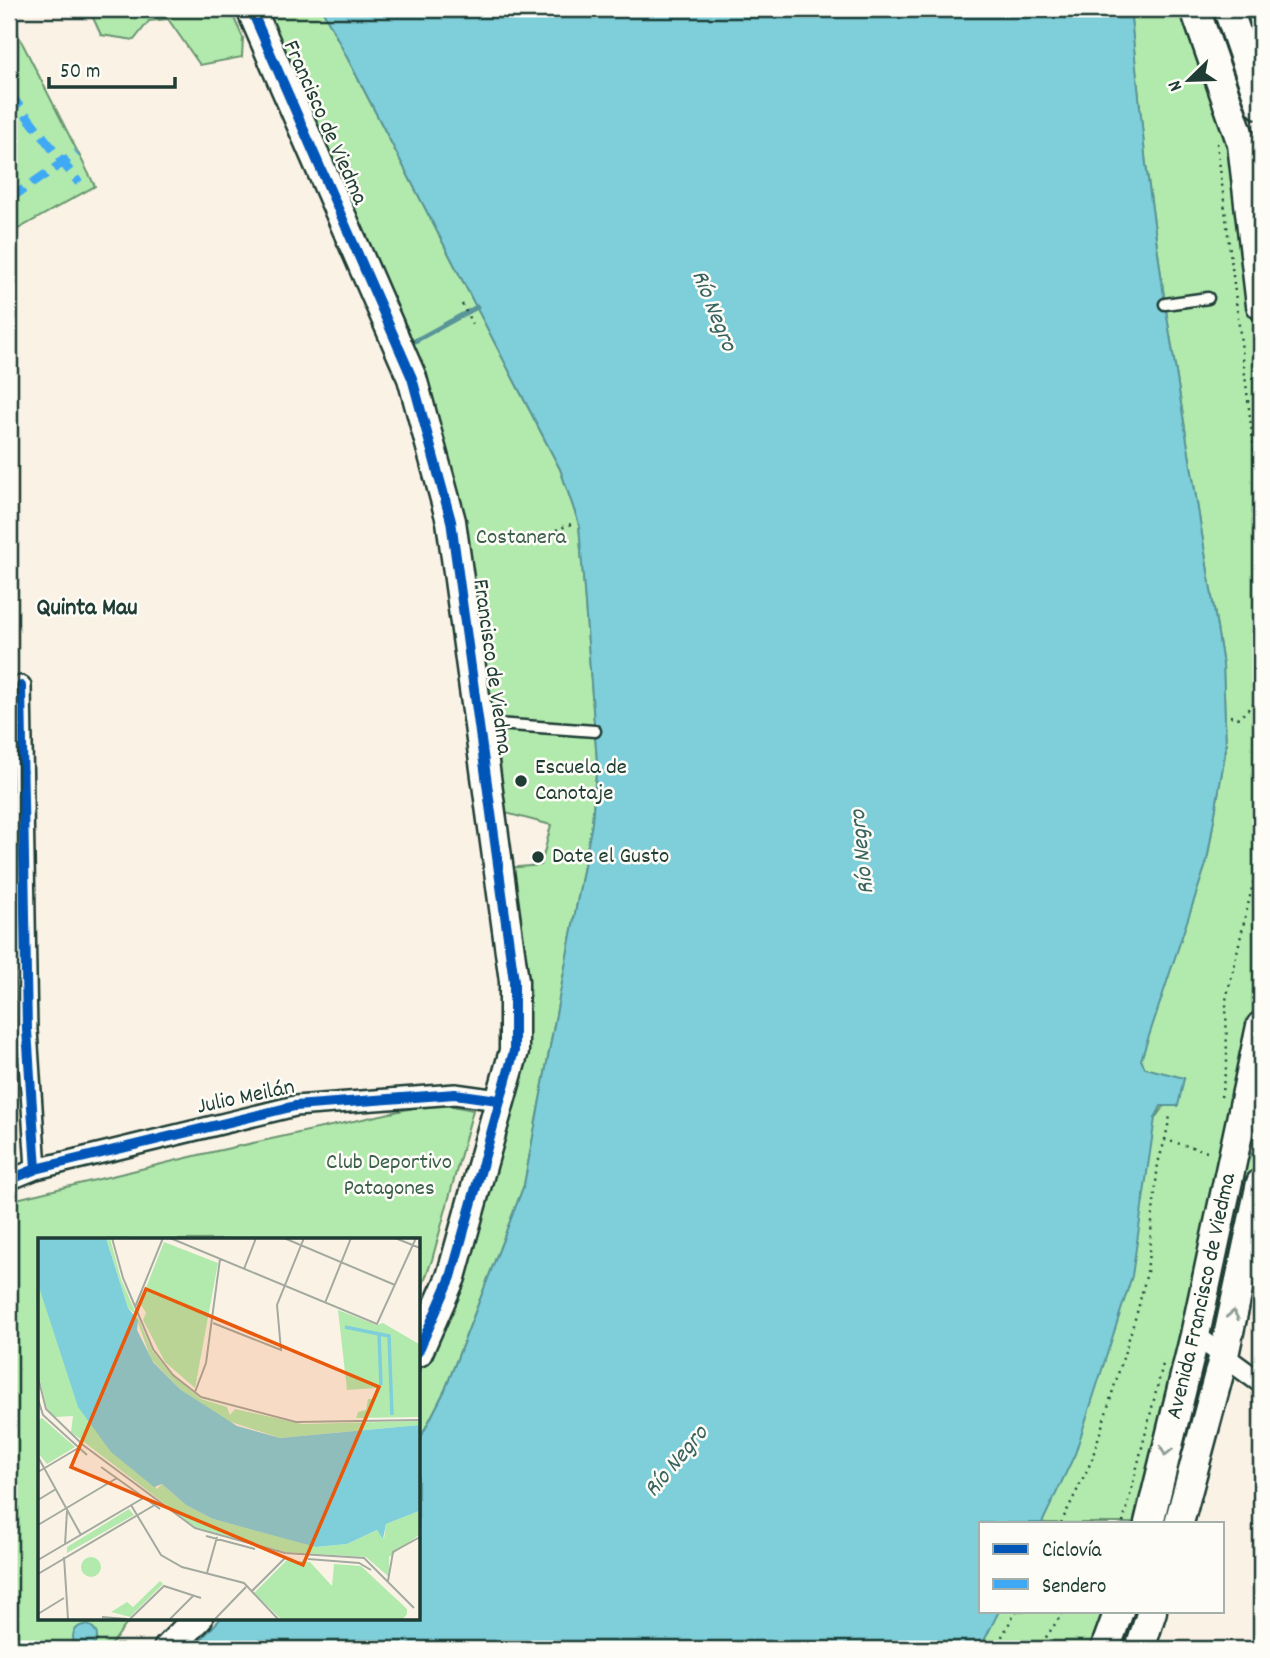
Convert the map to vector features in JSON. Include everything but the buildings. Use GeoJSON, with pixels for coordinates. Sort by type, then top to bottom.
{"type":"FeatureCollection","features":[{"type":"Feature","properties":{"kind":"street","name":"Francisco de Viedma"},"geometry":{"type":"LineString","coordinates":[[251,9],[412,378],[424,412],[451,521],[516,1009],[514,1051],[498,1100],[451,1278],[420,1348]]}},
{"type":"Feature","properties":{"kind":"street"},"geometry":{"type":"LineString","coordinates":[[1195,9],[1242,144],[1256,212],[1261,304]]}},
{"type":"Feature","properties":{"kind":"street"},"geometry":{"type":"LineString","coordinates":[[1228,9],[1261,105]]}},
{"type":"Feature","properties":{"kind":"street"},"geometry":{"type":"LineString","coordinates":[[1214,61],[1242,51]]}},
{"type":"Feature","properties":{"kind":"street"},"geometry":{"type":"LineString","coordinates":[[15,689],[27,1030],[36,1169]]}},
{"type":"Feature","properties":{"kind":"street","name":"Avenida Francisco de Viedma"},"geometry":{"type":"LineString","coordinates":[[1149,1522],[1195,1335],[1261,1033]]}},
{"type":"Feature","properties":{"kind":"street","name":"Julio Meilán"},"geometry":{"type":"LineString","coordinates":[[9,1180],[36,1169],[295,1107],[410,1095],[455,1094],[498,1100]]}},
{"type":"Feature","properties":{"kind":"street","name":"Avenida Francisco de Viedma"},"geometry":{"type":"LineString","coordinates":[[1179,1522],[1224,1356],[1261,1183]]}},
{"type":"Feature","properties":{"kind":"street"},"geometry":{"type":"LineString","coordinates":[[1195,1335],[1261,1383]]}},
{"type":"Feature","properties":{"kind":"street"},"geometry":{"type":"LineString","coordinates":[[1111,1646],[1119,1612]]}},
{"type":"Feature","properties":{"kind":"street"},"geometry":{"type":"LineString","coordinates":[[1140,1649],[1152,1612]]}},
{"type":"Feature","properties":{"kind":"street"},"geometry":{"type":"LineString","coordinates":[[168,1649],[196,1620]]}},
{"type":"Feature","properties":{"kind":"lane"},"geometry":{"type":"LineString","coordinates":[[1165,304],[1208,298]]}},
{"type":"Feature","properties":{"kind":"lane"},"geometry":{"type":"LineString","coordinates":[[477,723],[596,731]]}},
{"type":"Feature","properties":{"kind":"path"},"geometry":{"type":"LineString","coordinates":[[1215,133],[1261,508]]}},
{"type":"Feature","properties":{"kind":"path"},"geometry":{"type":"LineString","coordinates":[[462,304],[473,326]]}},
{"type":"Feature","properties":{"kind":"path"},"geometry":{"type":"LineString","coordinates":[[556,530],[574,523]]}},
{"type":"Feature","properties":{"kind":"path"},"geometry":{"type":"LineString","coordinates":[[1230,716],[1239,718],[1261,697]]}},
{"type":"Feature","properties":{"kind":"path"},"geometry":{"type":"LineString","coordinates":[[1241,1115],[1227,1062],[1226,1000],[1261,849]]}},
{"type":"Feature","properties":{"kind":"path"},"geometry":{"type":"LineString","coordinates":[[1061,1522],[1091,1462],[1138,1309],[1147,1272],[1158,1163],[1170,1116]]}},
{"type":"Feature","properties":{"kind":"path"},"geometry":{"type":"LineString","coordinates":[[1165,1140],[1211,1152]]}},
{"type":"Feature","properties":{"kind":"path"},"geometry":{"type":"LineString","coordinates":[[1123,1522],[1164,1360]]}},
{"type":"Feature","properties":{"kind":"path"},"geometry":{"type":"LineString","coordinates":[[995,1649],[1015,1612]]}},
{"type":"Feature","properties":{"kind":"path"},"geometry":{"type":"LineString","coordinates":[[1038,1649],[1063,1612]]}},
{"type":"Feature","properties":{"kind":"green space"},"geometry":{"type":"Polygon","coordinates":[[[9,9],[25,9],[9,17],[9,9]]]}},
{"type":"Feature","properties":{"kind":"green space"},"geometry":{"type":"Polygon","coordinates":[[[89,9],[230,9],[243,38],[242,57],[200,65],[168,19],[149,21],[134,40],[101,35],[89,9]]]}},
{"type":"Feature","properties":{"kind":"green space","name":"Costanera"},"geometry":{"type":"Polygon","coordinates":[[[261,9],[322,9],[560,469],[579,524],[597,762],[592,823],[524,1185],[445,1390],[420,1439],[420,1370],[459,1283],[525,1047],[508,868],[541,865],[551,825],[498,811],[459,520],[261,9]]]}},
{"type":"Feature","properties":{"kind":"green space"},"geometry":{"type":"Polygon","coordinates":[[[1130,9],[1189,9],[1236,144],[1261,358],[1261,995],[1141,1522],[1002,1522],[1155,1118],[1184,1079],[1145,1068],[1140,1060],[1207,861],[1226,748],[1223,665],[1165,304],[1146,165],[1130,9]]]}},
{"type":"Feature","properties":{"kind":"green space"},"geometry":{"type":"Polygon","coordinates":[[[1246,9],[1261,9],[1261,55],[1246,9]]]}},
{"type":"Feature","properties":{"kind":"green space"},"geometry":{"type":"Polygon","coordinates":[[[9,17],[95,186],[9,234],[9,17]]]}},
{"type":"Feature","properties":{"kind":"green space","name":"Club Deportivo Patagones"},"geometry":{"type":"Polygon","coordinates":[[[436,1103],[473,1110],[432,1260],[420,1293],[420,1238],[38,1238],[38,1620],[130,1620],[108,1649],[9,1649],[9,1208],[12,1207],[12,1200],[203,1154],[436,1103]]]}},
{"type":"Feature","properties":{"kind":"green space"},"geometry":{"type":"Polygon","coordinates":[[[1251,1153],[1258,1165],[1252,1190],[1243,1173],[1217,1288],[1227,1312],[1220,1320],[1210,1314],[1245,1154],[1251,1153]]]}},
{"type":"Feature","properties":{"kind":"green space"},"geometry":{"type":"Polygon","coordinates":[[[980,1612],[1112,1612],[1098,1649],[940,1649],[980,1612]]]}},
{"type":"Feature","properties":{"kind":"water","name":"Río Negro"},"geometry":{"type":"Polygon","coordinates":[[[322,9],[1130,9],[1146,165],[1165,304],[1223,665],[1226,748],[1207,861],[1141,1060],[1145,1068],[1184,1078],[1178,1106],[1161,1106],[1155,1118],[1132,1276],[1075,1454],[1042,1522],[979,1522],[979,1612],[998,1612],[980,1649],[192,1649],[219,1620],[420,1620],[420,1439],[445,1390],[524,1185],[592,823],[597,762],[579,524],[560,469],[322,9]]]}},
{"type":"Feature","properties":{"kind":"water"},"geometry":{"type":"Polygon","coordinates":[[[85,1625],[94,1628],[97,1637],[94,1646],[85,1649],[76,1646],[73,1637],[76,1628],[85,1625]]]}},
{"type":"Feature","properties":{"kind":"waterway"},"geometry":{"type":"LineString","coordinates":[[413,342],[477,307]]}},
{"type":"Feature","properties":{"kind":"marked path"},"geometry":{"type":"LineString","coordinates":[[9,93],[79,183]]}},
{"type":"Feature","properties":{"kind":"marked path"},"geometry":{"type":"LineString","coordinates":[[9,199],[77,153]]}},
{"type":"Feature","properties":{"kind":"cycle path"},"geometry":{"type":"LineString","coordinates":[[251,9],[412,378],[451,521],[514,981],[514,1051],[451,1277],[420,1347]]}},
{"type":"Feature","properties":{"kind":"cycle path"},"geometry":{"type":"LineString","coordinates":[[9,693],[21,686],[27,1030],[36,1169]]}},
{"type":"Feature","properties":{"kind":"cycle path"},"geometry":{"type":"LineString","coordinates":[[9,1180],[36,1169],[295,1106],[455,1094],[498,1100]]}},
{"type":"Feature","properties":{"kind":"place","name":"Escuela de Canotaje"},"geometry":{"type":"Point","coordinates":[521,781]}},
{"type":"Feature","properties":{"kind":"place","name":"Date el Gusto"},"geometry":{"type":"Point","coordinates":[538,857]}},
{"type":"Feature","properties":{"kind":"district","name":"Quinta Mau"},"geometry":{"type":"Point","coordinates":[87,609]}}]}
